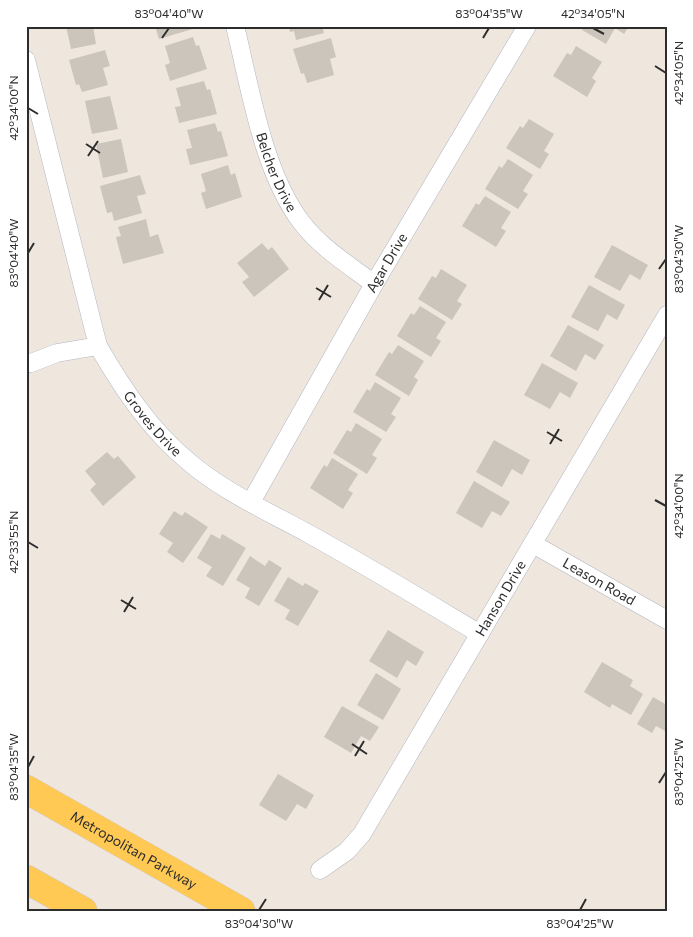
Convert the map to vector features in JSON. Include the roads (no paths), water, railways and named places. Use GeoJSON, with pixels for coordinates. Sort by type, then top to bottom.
{"type":"FeatureCollection","features":[{"type":"Feature","properties":{"kind":"main road","name":"Metropolitan Parkway"},"geometry":{"type":"LineString","coordinates":[[26,790],[241,911]]}},
{"type":"Feature","properties":{"kind":"main road"},"geometry":{"type":"LineString","coordinates":[[26,878],[83,911]]}},
{"type":"Feature","properties":{"kind":"street","name":"Belcher Drive"},"geometry":{"type":"LineString","coordinates":[[235,26],[264,144],[287,200],[302,223],[319,242],[374,284]]}},
{"type":"Feature","properties":{"kind":"street","name":"Agar Drive"},"geometry":{"type":"LineString","coordinates":[[251,502],[374,284],[527,26]]}},
{"type":"Feature","properties":{"kind":"street","name":"Groves Drive"},"geometry":{"type":"LineString","coordinates":[[26,60],[98,346],[130,398],[172,447],[207,476],[480,634]]}},
{"type":"Feature","properties":{"kind":"street","name":"Hanson Drive"},"geometry":{"type":"LineString","coordinates":[[320,870],[347,851],[362,834],[667,315]]}},
{"type":"Feature","properties":{"kind":"street"},"geometry":{"type":"LineString","coordinates":[[31,363],[57,354],[98,346]]}},
{"type":"Feature","properties":{"kind":"street","name":"Leason Road"},"geometry":{"type":"LineString","coordinates":[[533,544],[667,620]]}}]}
